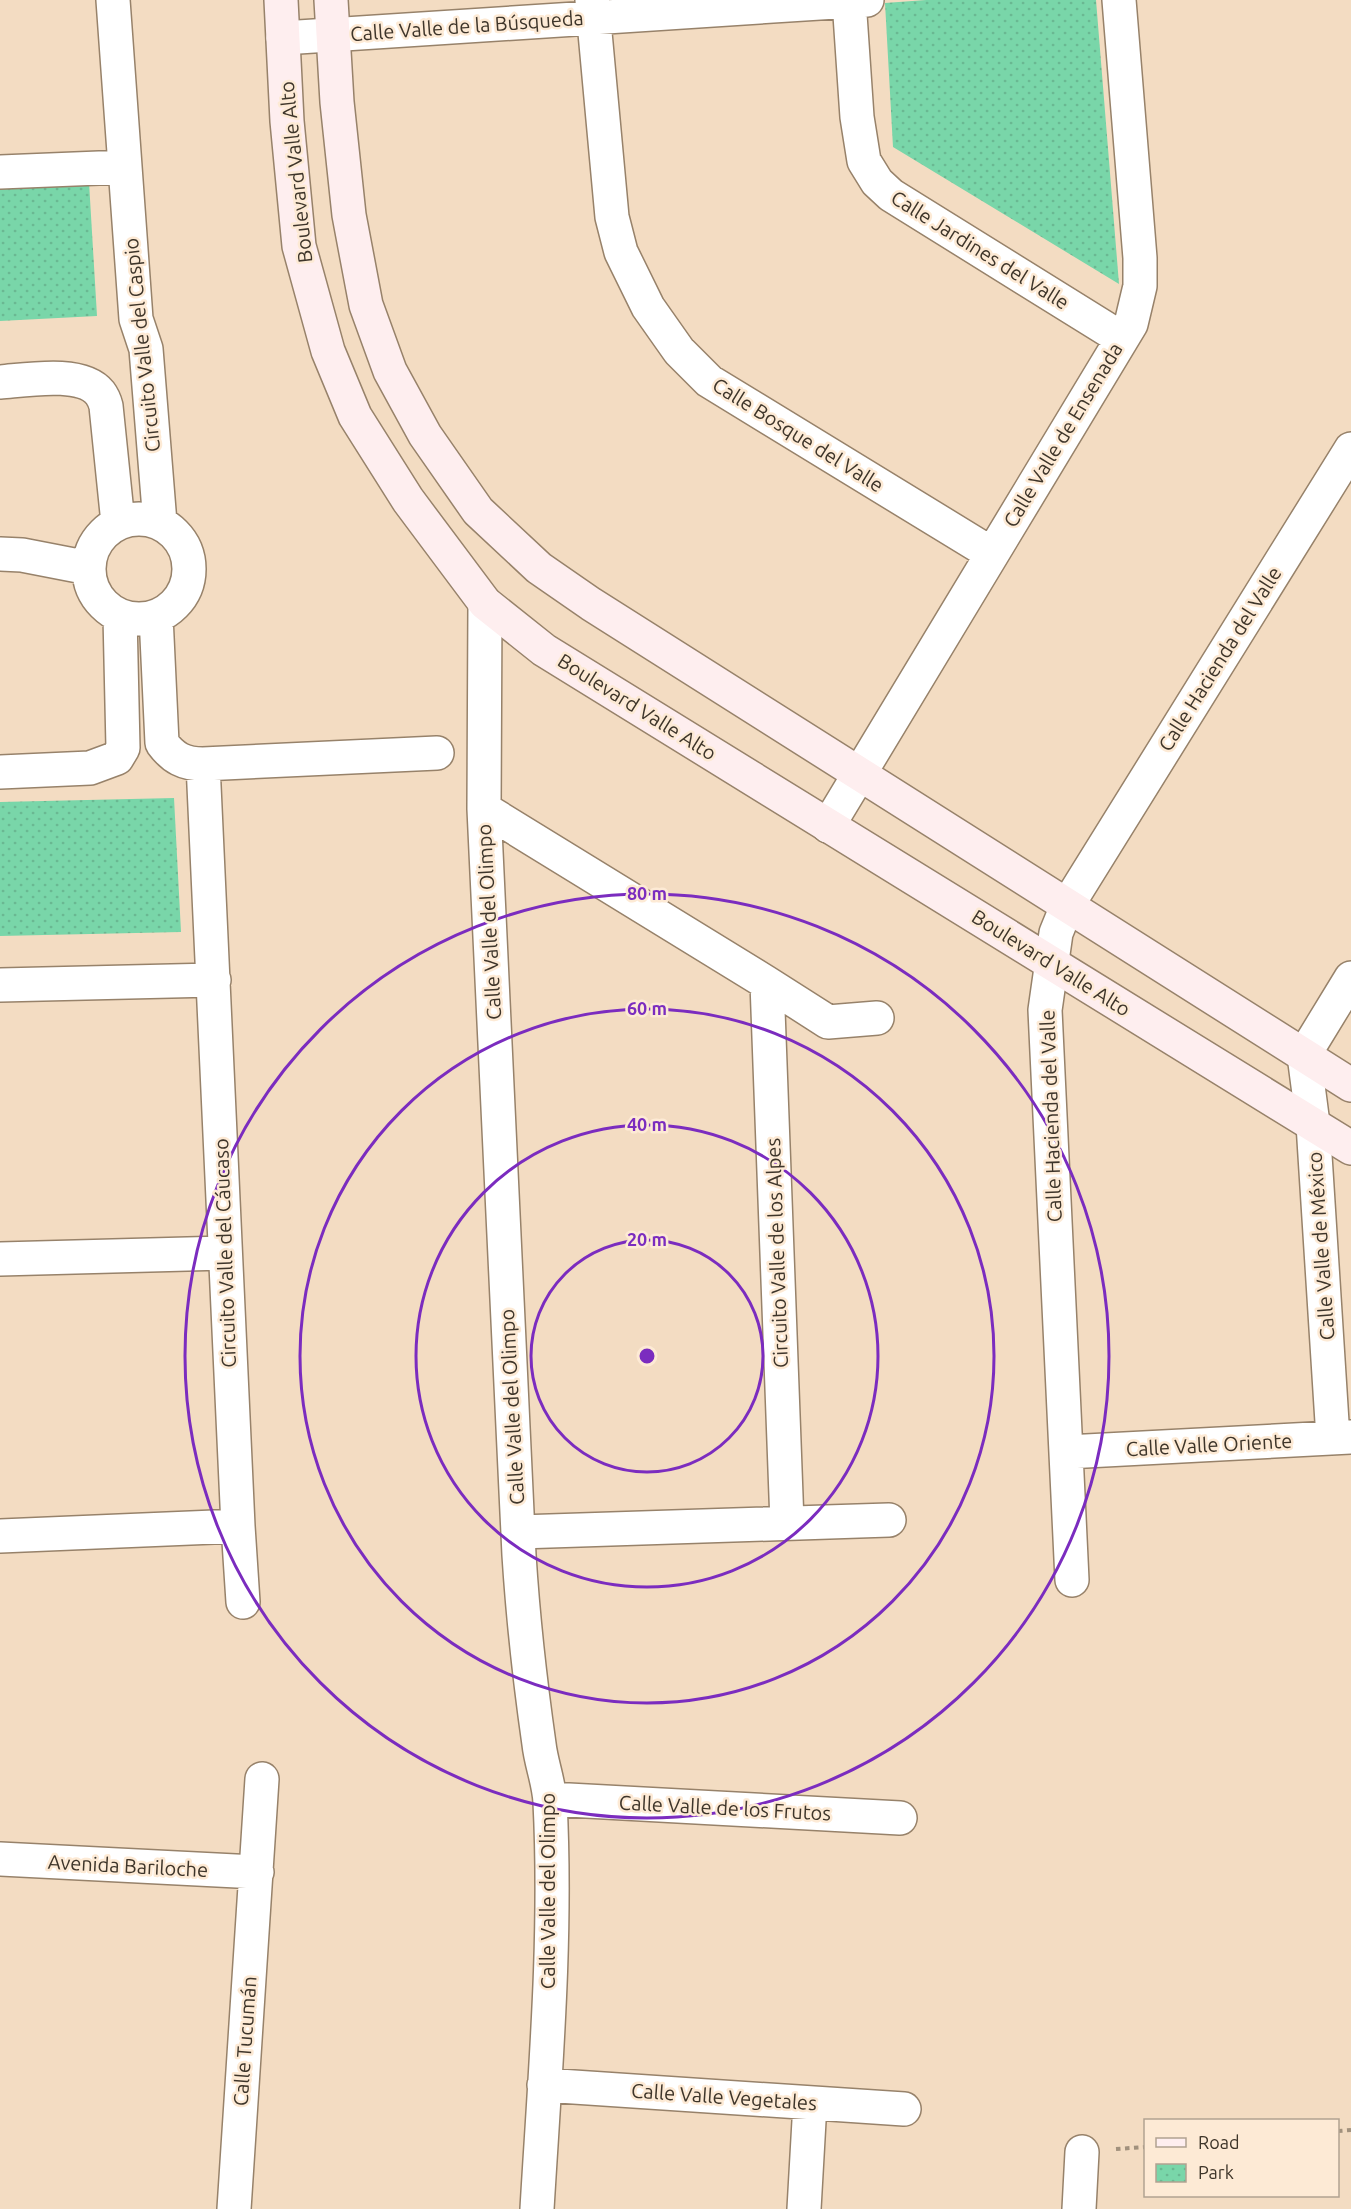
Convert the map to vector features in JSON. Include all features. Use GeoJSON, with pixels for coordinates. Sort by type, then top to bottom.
{"type":"FeatureCollection","features":[{"type":"Feature","properties":{"kind":"street","name":"Circuito Valle del Caspio"},"geometry":{"type":"LineString","coordinates":[[113,0],[136,319],[147,349],[160,523]]}},
{"type":"Feature","properties":{"kind":"street","name":"Boulevard Valle Alto"},"geometry":{"type":"LineString","coordinates":[[281,0],[287,121],[299,246],[328,351],[355,416],[408,500],[485,603],[544,650],[1351,1148]]}},
{"type":"Feature","properties":{"kind":"street"},"geometry":{"type":"LineString","coordinates":[[331,0],[337,102],[348,203],[366,305],[390,371],[420,426],[478,510],[539,568],[582,598],[1351,1085]]}},
{"type":"Feature","properties":{"kind":"street","name":"Calle Valle de la Búsqueda"},"geometry":{"type":"LineString","coordinates":[[283,38],[593,9],[855,0]]}},
{"type":"Feature","properties":{"kind":"street","name":"Calle Jardines del Valle"},"geometry":{"type":"LineString","coordinates":[[855,0],[857,117],[864,161],[877,182],[891,195],[1122,338]]}},
{"type":"Feature","properties":{"kind":"street","name":"Calle Valle de Ensenada"},"geometry":{"type":"LineString","coordinates":[[828,826],[1131,324],[1140,286],[1140,258],[1119,0]]}},
{"type":"Feature","properties":{"kind":"street","name":"Calle Bosque del Valle"},"geometry":{"type":"LineString","coordinates":[[593,9],[612,217],[621,252],[648,307],[679,351],[709,381],[992,554]]}},
{"type":"Feature","properties":{"kind":"street"},"geometry":{"type":"LineString","coordinates":[[0,172],[124,167]]}},
{"type":"Feature","properties":{"kind":"street"},"geometry":{"type":"LineString","coordinates":[[0,382],[58,378],[94,387],[101,394],[106,406],[118,523]]}},
{"type":"Feature","properties":{"kind":"street","name":"Calle Hacienda del Valle"},"geometry":{"type":"LineString","coordinates":[[1072,1580],[1045,1010],[1056,933],[1067,906],[1351,449]]}},
{"type":"Feature","properties":{"kind":"street"},"geometry":{"type":"LineString","coordinates":[[140,518],[160,523],[176,534],[184,546],[189,559],[186,588],[168,610],[156,616],[144,619],[120,616],[98,597],[89,568],[91,553],[98,540],[118,523],[140,518]]}},
{"type":"Feature","properties":{"kind":"street"},"geometry":{"type":"LineString","coordinates":[[0,554],[22,555],[89,568]]}},
{"type":"Feature","properties":{"kind":"street","name":"Calle Valle del Olimpo"},"geometry":{"type":"LineString","coordinates":[[485,603],[484,809],[523,1621],[539,1749],[550,1799],[552,1899],[537,2209]]}},
{"type":"Feature","properties":{"kind":"street"},"geometry":{"type":"LineString","coordinates":[[0,772],[90,768],[117,758],[123,748],[120,616]]}},
{"type":"Feature","properties":{"kind":"street"},"geometry":{"type":"LineString","coordinates":[[156,616],[162,743],[179,760],[189,764],[203,765],[436,753]]}},
{"type":"Feature","properties":{"kind":"street","name":"Circuito Valle del Cáucaso"},"geometry":{"type":"LineString","coordinates":[[203,765],[243,1602]]}},
{"type":"Feature","properties":{"kind":"street"},"geometry":{"type":"LineString","coordinates":[[484,809],[828,1022],[877,1018]]}},
{"type":"Feature","properties":{"kind":"street"},"geometry":{"type":"LineString","coordinates":[[1305,1055],[1351,978]]}},
{"type":"Feature","properties":{"kind":"street"},"geometry":{"type":"LineString","coordinates":[[0,985],[214,980]]}},
{"type":"Feature","properties":{"kind":"street","name":"Circuito Valle de los Alpes"},"geometry":{"type":"LineString","coordinates":[[767,983],[787,1524]]}},
{"type":"Feature","properties":{"kind":"street","name":"Calle Valle de México"},"geometry":{"type":"LineString","coordinates":[[1305,1055],[1342,1437]]}},
{"type":"Feature","properties":{"kind":"street"},"geometry":{"type":"LineString","coordinates":[[0,1259],[225,1253]]}},
{"type":"Feature","properties":{"kind":"street","name":"Calle Valle Oriente"},"geometry":{"type":"LineString","coordinates":[[1067,1452],[1342,1437]]}},
{"type":"Feature","properties":{"kind":"street"},"geometry":{"type":"LineString","coordinates":[[519,1532],[889,1520]]}},
{"type":"Feature","properties":{"kind":"street"},"geometry":{"type":"LineString","coordinates":[[0,1536],[238,1526]]}},
{"type":"Feature","properties":{"kind":"street","name":"Calle Tucumán"},"geometry":{"type":"LineString","coordinates":[[234,2209],[262,1779]]}},
{"type":"Feature","properties":{"kind":"street","name":"Calle Valle de los Frutos"},"geometry":{"type":"LineString","coordinates":[[550,1799],[900,1818]]}},
{"type":"Feature","properties":{"kind":"street","name":"Avenida Bariloche"},"geometry":{"type":"LineString","coordinates":[[0,1859],[257,1872]]}},
{"type":"Feature","properties":{"kind":"street","name":"Calle Valle Vegetales"},"geometry":{"type":"LineString","coordinates":[[544,2085],[904,2109]]}},
{"type":"Feature","properties":{"kind":"street"},"geometry":{"type":"LineString","coordinates":[[804,2209],[810,2103]]}},
{"type":"Feature","properties":{"kind":"street"},"geometry":{"type":"LineString","coordinates":[[1079,2209],[1082,2152]]}},
{"type":"Feature","properties":{"kind":"green space"},"geometry":{"type":"Polygon","coordinates":[[[926,0],[1096,0],[1119,284],[893,147],[885,3],[926,0]]]}},
{"type":"Feature","properties":{"kind":"green space"},"geometry":{"type":"Polygon","coordinates":[[[89,182],[97,316],[0,321],[0,187],[89,182]]]}},
{"type":"Feature","properties":{"kind":"green space"},"geometry":{"type":"Polygon","coordinates":[[[174,798],[181,932],[0,936],[0,802],[174,798]]]}}]}
